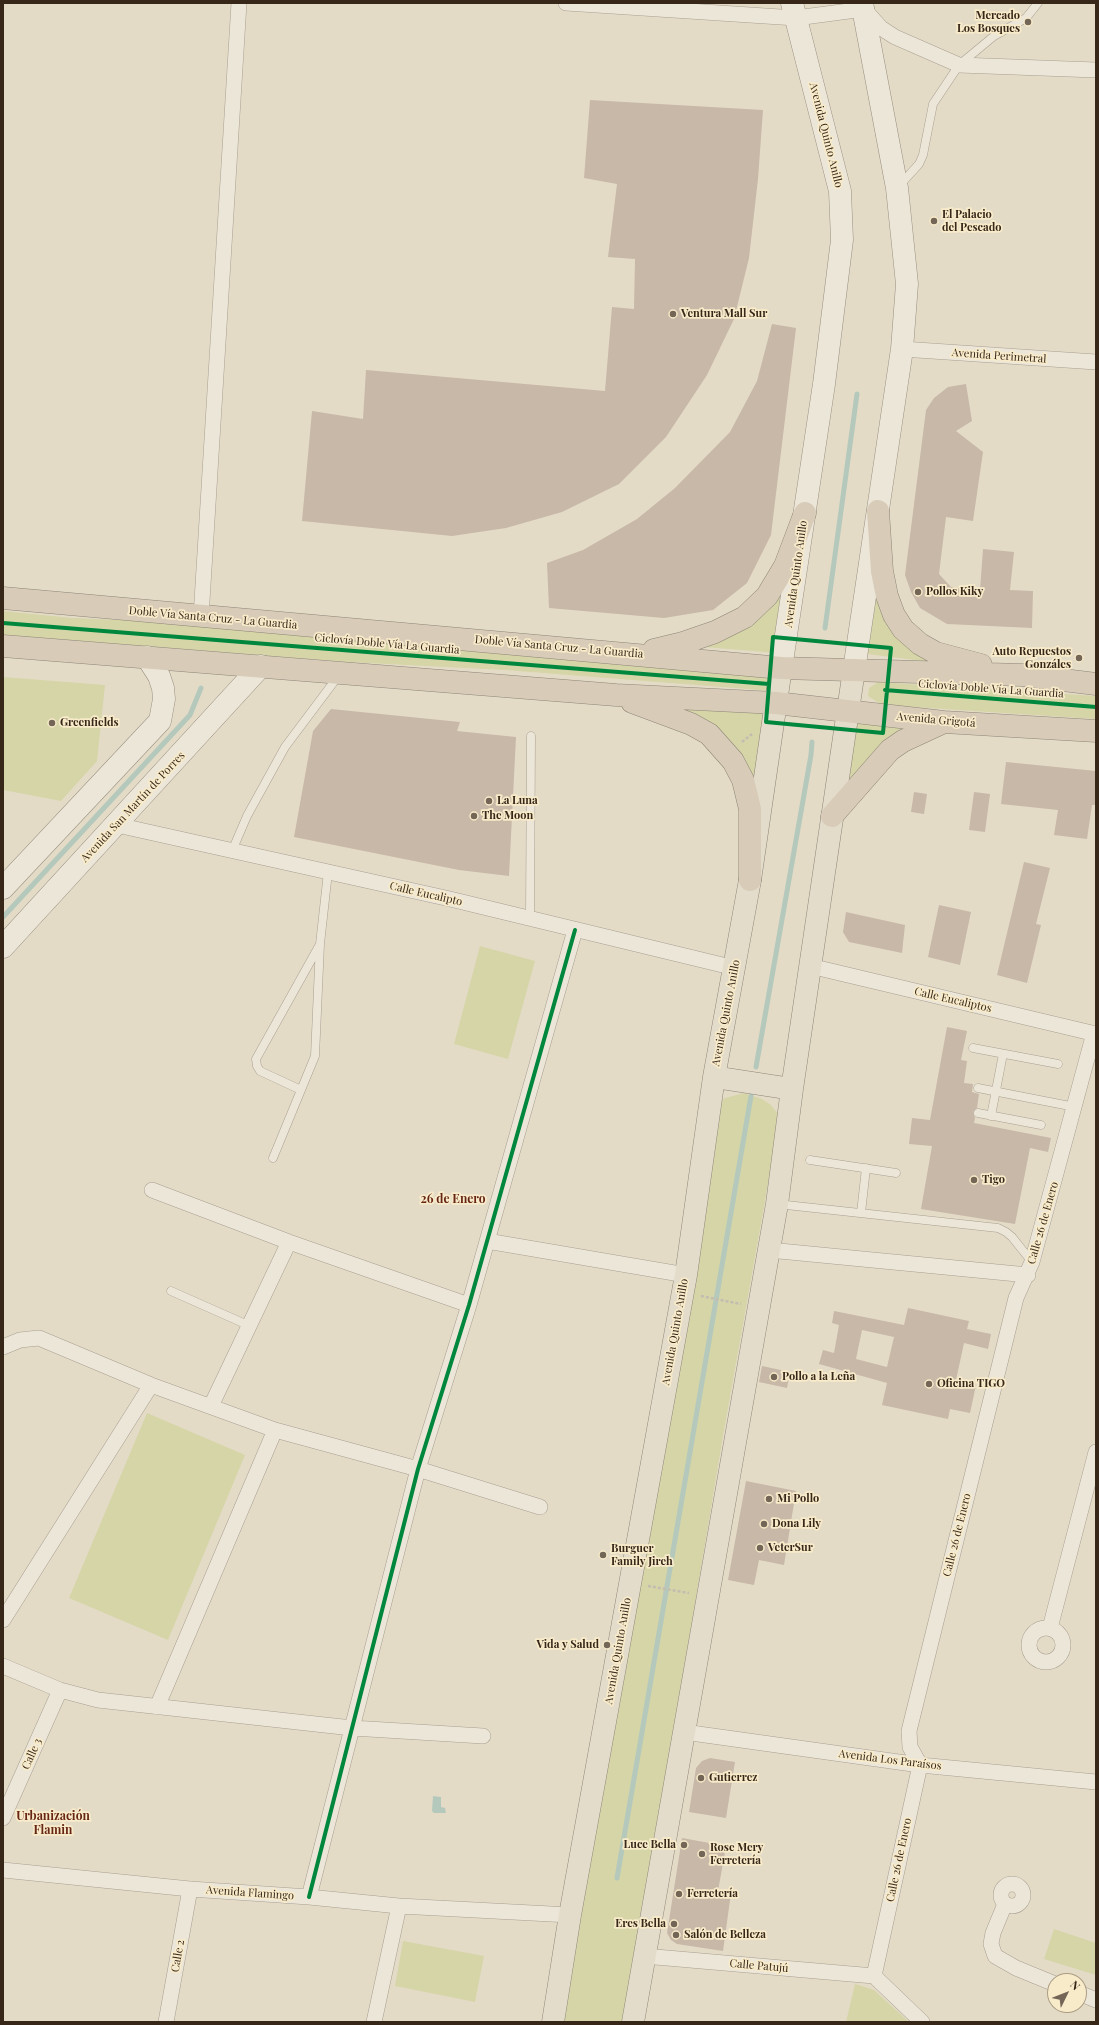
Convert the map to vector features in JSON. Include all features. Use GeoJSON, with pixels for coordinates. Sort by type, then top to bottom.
{"type":"FeatureCollection","features":[{"type":"Feature","properties":{"kind":"highway"},"geometry":{"type":"LineString","coordinates":[[878,511],[882,571],[887,596],[894,615],[903,629],[920,644],[936,653],[1022,675]]}},
{"type":"Feature","properties":{"kind":"highway"},"geometry":{"type":"LineString","coordinates":[[635,655],[683,643],[715,632],[745,617],[767,596],[785,566],[805,513]]}},
{"type":"Feature","properties":{"kind":"highway","name":"Doble Vía Santa Cruz - La Guardia"},"geometry":{"type":"LineString","coordinates":[[3,598],[781,668]]}},
{"type":"Feature","properties":{"kind":"highway"},"geometry":{"type":"LineString","coordinates":[[3,646],[616,695],[772,716]]}},
{"type":"Feature","properties":{"kind":"highway"},"geometry":{"type":"LineString","coordinates":[[781,668],[1022,675],[1096,684]]}},
{"type":"Feature","properties":{"kind":"highway"},"geometry":{"type":"LineString","coordinates":[[616,695],[691,724],[709,734],[734,761],[743,780],[750,809],[750,880]]}},
{"type":"Feature","properties":{"kind":"highway","name":"Avenida Grigotá"},"geometry":{"type":"LineString","coordinates":[[772,716],[848,712],[944,722],[1096,732]]}},
{"type":"Feature","properties":{"kind":"highway"},"geometry":{"type":"LineString","coordinates":[[832,816],[890,750],[903,741],[944,722]]}},
{"type":"Feature","properties":{"kind":"main road"},"geometry":{"type":"LineString","coordinates":[[632,2022],[777,1204],[792,1088],[902,349],[906,284],[897,188],[863,6]]}},
{"type":"Feature","properties":{"kind":"main road","name":"Avenida Quinto Anillo"},"geometry":{"type":"LineString","coordinates":[[553,2022],[570,1915],[686,1275],[714,1077],[750,880],[772,716],[781,668],[824,384],[842,240],[840,191],[794,10]]}},
{"type":"Feature","properties":{"kind":"main road"},"geometry":{"type":"LineString","coordinates":[[3,888],[160,721],[164,699],[163,688],[160,676],[147,658]]}},
{"type":"Feature","properties":{"kind":"main road","name":"Avenida San Martín de Porres"},"geometry":{"type":"LineString","coordinates":[[3,947],[261,666]]}},
{"type":"Feature","properties":{"kind":"main road"},"geometry":{"type":"LineString","coordinates":[[714,1077],[792,1088]]}},
{"type":"Feature","properties":{"kind":"street"},"geometry":{"type":"LineString","coordinates":[[201,617],[239,3]]}},
{"type":"Feature","properties":{"kind":"street"},"geometry":{"type":"LineString","coordinates":[[566,3],[794,10],[863,6],[881,28],[895,37],[959,65],[1096,70]]}},
{"type":"Feature","properties":{"kind":"street","name":"Avenida Perimetral"},"geometry":{"type":"LineString","coordinates":[[902,349],[1096,362]]}},
{"type":"Feature","properties":{"kind":"street","name":"Calle Eucalipto"},"geometry":{"type":"LineString","coordinates":[[116,825],[450,899],[734,968]]}},
{"type":"Feature","properties":{"kind":"street"},"geometry":{"type":"LineString","coordinates":[[309,1897],[418,1470],[469,1305],[575,930]]}},
{"type":"Feature","properties":{"kind":"street","name":"Calle Eucaliptos"},"geometry":{"type":"LineString","coordinates":[[810,966],[1095,1033]]}},
{"type":"Feature","properties":{"kind":"street","name":"Calle 26 de Enero"},"geometry":{"type":"LineString","coordinates":[[874,1976],[920,1765],[910,1747],[909,1731],[1016,1298],[1030,1268],[1095,1033]]}},
{"type":"Feature","properties":{"kind":"street"},"geometry":{"type":"LineString","coordinates":[[152,1190],[289,1242],[469,1305]]}},
{"type":"Feature","properties":{"kind":"street"},"geometry":{"type":"LineString","coordinates":[[487,1241],[686,1275]]}},
{"type":"Feature","properties":{"kind":"street"},"geometry":{"type":"LineString","coordinates":[[211,1406],[289,1242]]}},
{"type":"Feature","properties":{"kind":"street"},"geometry":{"type":"LineString","coordinates":[[769,1250],[1030,1268]]}},
{"type":"Feature","properties":{"kind":"street"},"geometry":{"type":"LineString","coordinates":[[3,1347],[20,1340],[39,1338],[151,1385],[275,1430],[418,1470],[540,1507]]}},
{"type":"Feature","properties":{"kind":"street"},"geometry":{"type":"LineString","coordinates":[[3,1620],[151,1385]]}},
{"type":"Feature","properties":{"kind":"street"},"geometry":{"type":"LineString","coordinates":[[157,1707],[275,1430]]}},
{"type":"Feature","properties":{"kind":"street"},"geometry":{"type":"LineString","coordinates":[[1050,1628],[1096,1452]]}},
{"type":"Feature","properties":{"kind":"street"},"geometry":{"type":"LineString","coordinates":[[3,1666],[60,1690],[98,1700],[352,1728],[482,1736]]}},
{"type":"Feature","properties":{"kind":"street","name":"Calle 3"},"geometry":{"type":"LineString","coordinates":[[3,1818],[60,1690]]}},
{"type":"Feature","properties":{"kind":"street","name":"Avenida Los Paraísos"},"geometry":{"type":"LineString","coordinates":[[684,1732],[920,1765],[1096,1782]]}},
{"type":"Feature","properties":{"kind":"street","name":"Avenida Flamingo"},"geometry":{"type":"LineString","coordinates":[[3,1870],[190,1889],[309,1897],[399,1906],[570,1915]]}},
{"type":"Feature","properties":{"kind":"street","name":"Calle 2"},"geometry":{"type":"LineString","coordinates":[[166,2022],[190,1889]]}},
{"type":"Feature","properties":{"kind":"street"},"geometry":{"type":"LineString","coordinates":[[1005,1904],[993,1933],[991,1944],[995,1956],[1016,1968],[1047,1981]]}},
{"type":"Feature","properties":{"kind":"street"},"geometry":{"type":"LineString","coordinates":[[374,2022],[399,1906]]}},
{"type":"Feature","properties":{"kind":"street","name":"Calle Patujú"},"geometry":{"type":"LineString","coordinates":[[644,1956],[874,1976]]}},
{"type":"Feature","properties":{"kind":"street"},"geometry":{"type":"LineString","coordinates":[[874,1976],[922,2022]]}},
{"type":"Feature","properties":{"kind":"lane"},"geometry":{"type":"LineString","coordinates":[[897,188],[919,164],[923,155],[934,104],[959,65],[994,36],[1026,18],[1038,3]]}},
{"type":"Feature","properties":{"kind":"lane"},"geometry":{"type":"LineString","coordinates":[[232,851],[247,816],[285,747],[340,672]]}},
{"type":"Feature","properties":{"kind":"lane"},"geometry":{"type":"LineString","coordinates":[[530,919],[531,736]]}},
{"type":"Feature","properties":{"kind":"lane"},"geometry":{"type":"LineString","coordinates":[[273,1158],[315,1056],[320,944],[328,872]]}},
{"type":"Feature","properties":{"kind":"lane"},"geometry":{"type":"LineString","coordinates":[[301,1090],[260,1071],[256,1066],[256,1059],[320,944]]}},
{"type":"Feature","properties":{"kind":"lane"},"geometry":{"type":"LineString","coordinates":[[973,1048],[1058,1064]]}},
{"type":"Feature","properties":{"kind":"lane"},"geometry":{"type":"LineString","coordinates":[[991,1116],[1003,1054]]}},
{"type":"Feature","properties":{"kind":"lane"},"geometry":{"type":"LineString","coordinates":[[978,1088],[1075,1107]]}},
{"type":"Feature","properties":{"kind":"lane"},"geometry":{"type":"LineString","coordinates":[[978,1113],[1041,1125]]}},
{"type":"Feature","properties":{"kind":"lane"},"geometry":{"type":"LineString","coordinates":[[810,1160],[896,1173]]}},
{"type":"Feature","properties":{"kind":"lane"},"geometry":{"type":"LineString","coordinates":[[861,1213],[866,1168]]}},
{"type":"Feature","properties":{"kind":"lane"},"geometry":{"type":"LineString","coordinates":[[777,1204],[998,1228],[1012,1237],[1030,1268]]}},
{"type":"Feature","properties":{"kind":"lane"},"geometry":{"type":"LineString","coordinates":[[171,1291],[250,1326]]}},
{"type":"Feature","properties":{"kind":"path"},"geometry":{"type":"LineString","coordinates":[[728,754],[772,716]]}},
{"type":"Feature","properties":{"kind":"path"},"geometry":{"type":"LineString","coordinates":[[700,1296],[728,1302]]}},
{"type":"Feature","properties":{"kind":"path"},"geometry":{"type":"LineString","coordinates":[[652,1587],[681,1591]]}},
{"type":"Feature","properties":{"kind":"green space"},"geometry":{"type":"Polygon","coordinates":[[[788,573],[777,653],[692,646],[788,573]]]}},
{"type":"Feature","properties":{"kind":"green space"},"geometry":{"type":"Polygon","coordinates":[[[876,577],[885,612],[963,666],[867,654],[876,577]]]}},
{"type":"Feature","properties":{"kind":"green space"},"geometry":{"type":"Polygon","coordinates":[[[3,611],[72,618],[191,623],[775,676],[773,691],[505,670],[348,662],[3,635],[3,611]]]}},
{"type":"Feature","properties":{"kind":"green space","name":"Greenfields"},"geometry":{"type":"Polygon","coordinates":[[[3,677],[105,685],[97,761],[61,801],[3,790],[3,677]]]}},
{"type":"Feature","properties":{"kind":"green space"},"geometry":{"type":"Polygon","coordinates":[[[878,682],[1096,696],[1096,719],[882,705],[868,696],[869,688],[878,682]]]}},
{"type":"Feature","properties":{"kind":"green space"},"geometry":{"type":"Polygon","coordinates":[[[669,706],[768,713],[755,820],[750,791],[669,706]]]}},
{"type":"Feature","properties":{"kind":"green space"},"geometry":{"type":"Polygon","coordinates":[[[850,723],[921,730],[849,781],[850,723]]]}},
{"type":"Feature","properties":{"kind":"green space"},"geometry":{"type":"Polygon","coordinates":[[[480,946],[535,961],[508,1059],[454,1044],[480,946]]]}},
{"type":"Feature","properties":{"kind":"green space"},"geometry":{"type":"Polygon","coordinates":[[[744,1093],[762,1099],[771,1105],[780,1117],[723,1436],[625,2022],[562,2022],[719,1103],[725,1098],[744,1093]]]}},
{"type":"Feature","properties":{"kind":"green space"},"geometry":{"type":"Polygon","coordinates":[[[147,1413],[245,1455],[168,1640],[69,1598],[147,1413]]]}},
{"type":"Feature","properties":{"kind":"green space"},"geometry":{"type":"Polygon","coordinates":[[[1054,1929],[1096,1943],[1096,1975],[1044,1959],[1054,1929]]]}},
{"type":"Feature","properties":{"kind":"green space"},"geometry":{"type":"Polygon","coordinates":[[[403,1941],[484,1956],[475,2002],[395,1986],[403,1941]]]}},
{"type":"Feature","properties":{"kind":"green space"},"geometry":{"type":"Polygon","coordinates":[[[855,1984],[874,1990],[909,2022],[846,2022],[855,1984]]]}},
{"type":"Feature","properties":{"kind":"shaded area"},"geometry":{"type":"Polygon","coordinates":[[[433,1796],[441,1797],[441,1807],[445,1808],[446,1813],[434,1813],[432,1811],[433,1796]]]}},
{"type":"Feature","properties":{"kind":"building","name":"Ventura Mall Sur"},"geometry":{"type":"Polygon","coordinates":[[[590,100],[763,110],[758,179],[749,258],[734,319],[707,375],[666,437],[619,484],[562,512],[506,528],[452,536],[302,521],[312,411],[363,419],[366,370],[605,391],[612,307],[634,309],[635,259],[608,257],[617,184],[584,178],[590,100]]]}},
{"type":"Feature","properties":{"kind":"building","name":"Ventura Mall Sur"},"geometry":{"type":"Polygon","coordinates":[[[772,324],[796,328],[771,535],[747,583],[713,610],[664,618],[549,608],[547,563],[583,550],[637,519],[675,488],[730,432],[757,381],[772,324]]]}},
{"type":"Feature","properties":{"kind":"building"},"geometry":{"type":"Polygon","coordinates":[[[966,384],[972,421],[956,431],[983,452],[973,521],[946,517],[939,574],[951,587],[980,590],[983,549],[1014,552],[1010,590],[1033,591],[1032,628],[947,624],[920,608],[911,592],[905,575],[926,410],[934,398],[948,387],[966,384]]]}},
{"type":"Feature","properties":{"kind":"building"},"geometry":{"type":"Polygon","coordinates":[[[331,709],[460,722],[457,731],[516,737],[509,876],[459,870],[294,837],[313,731],[331,709]]]}},
{"type":"Feature","properties":{"kind":"building"},"geometry":{"type":"Polygon","coordinates":[[[1006,762],[1096,771],[1095,805],[1092,805],[1087,839],[1054,835],[1058,810],[1001,804],[1006,762]]]}},
{"type":"Feature","properties":{"kind":"building"},"geometry":{"type":"Polygon","coordinates":[[[914,792],[927,794],[924,814],[911,812],[914,792]]]}},
{"type":"Feature","properties":{"kind":"building"},"geometry":{"type":"Polygon","coordinates":[[[974,792],[990,794],[985,832],[969,830],[974,792]]]}},
{"type":"Feature","properties":{"kind":"building"},"geometry":{"type":"Polygon","coordinates":[[[1024,862],[1050,868],[1036,924],[1041,925],[1027,983],[997,975],[1024,862]]]}},
{"type":"Feature","properties":{"kind":"building"},"geometry":{"type":"Polygon","coordinates":[[[939,905],[971,912],[960,965],[928,957],[939,905]]]}},
{"type":"Feature","properties":{"kind":"building"},"geometry":{"type":"Polygon","coordinates":[[[846,912],[905,925],[902,953],[849,942],[843,932],[846,912]]]}},
{"type":"Feature","properties":{"kind":"building"},"geometry":{"type":"Polygon","coordinates":[[[947,1027],[967,1031],[961,1060],[967,1061],[964,1083],[973,1084],[972,1092],[979,1094],[977,1108],[973,1112],[975,1118],[974,1123],[1051,1138],[1048,1152],[1030,1148],[1015,1224],[921,1209],[932,1146],[909,1144],[912,1118],[930,1120],[947,1027]]]}},
{"type":"Feature","properties":{"kind":"building"},"geometry":{"type":"Polygon","coordinates":[[[908,1308],[969,1321],[967,1329],[991,1334],[988,1349],[964,1343],[956,1380],[976,1385],[970,1413],[950,1409],[948,1419],[882,1405],[887,1383],[819,1364],[823,1350],[834,1353],[839,1325],[832,1323],[834,1311],[904,1325],[908,1308]],[[862,1330],[856,1359],[887,1367],[894,1337],[862,1330]]]}},
{"type":"Feature","properties":{"kind":"building","name":"Pollo a la Leña"},"geometry":{"type":"Polygon","coordinates":[[[762,1366],[790,1372],[787,1388],[759,1382],[762,1366]]]}},
{"type":"Feature","properties":{"kind":"building"},"geometry":{"type":"Polygon","coordinates":[[[746,1481],[796,1491],[784,1565],[759,1560],[754,1585],[728,1580],[746,1481]]]}},
{"type":"Feature","properties":{"kind":"building"},"geometry":{"type":"Polygon","coordinates":[[[710,1758],[735,1762],[726,1818],[689,1812],[696,1768],[702,1761],[710,1758]]]}},
{"type":"Feature","properties":{"kind":"building"},"geometry":{"type":"Polygon","coordinates":[[[682,1838],[726,1846],[718,1891],[731,1893],[723,1951],[677,1944],[671,1940],[667,1933],[682,1838]]]}},
{"type":"Feature","properties":{"kind":"waterway"},"geometry":{"type":"LineString","coordinates":[[825,628],[857,394]]}},
{"type":"Feature","properties":{"kind":"waterway"},"geometry":{"type":"LineString","coordinates":[[3,917],[190,715],[201,688]]}},
{"type":"Feature","properties":{"kind":"waterway"},"geometry":{"type":"LineString","coordinates":[[756,1067],[811,755],[812,742]]}},
{"type":"Feature","properties":{"kind":"waterway"},"geometry":{"type":"LineString","coordinates":[[617,1878],[751,1096]]}},
{"type":"Feature","properties":{"kind":"cycle path","name":"Ciclovía Doble Vía La Guardia"},"geometry":{"type":"LineString","coordinates":[[3,623],[769,684]]}},
{"type":"Feature","properties":{"kind":"cycle path"},"geometry":{"type":"LineString","coordinates":[[773,637],[891,648],[883,733],[766,722],[773,637]]}},
{"type":"Feature","properties":{"kind":"cycle path","name":"Ciclovía Doble Vía La Guardia"},"geometry":{"type":"LineString","coordinates":[[885,690],[1096,707]]}},
{"type":"Feature","properties":{"kind":"cycle path"},"geometry":{"type":"LineString","coordinates":[[309,1897],[418,1469],[469,1305],[575,930]]}},
{"type":"Feature","properties":{"kind":"place","name":"Mercado Los Bosques"},"geometry":{"type":"Point","coordinates":[1028,22]}},
{"type":"Feature","properties":{"kind":"place","name":"El Palacio del Pescado"},"geometry":{"type":"Point","coordinates":[934,221]}},
{"type":"Feature","properties":{"kind":"place","name":"Ventura Mall Sur"},"geometry":{"type":"Point","coordinates":[673,314]}},
{"type":"Feature","properties":{"kind":"place","name":"Pollos Kiky"},"geometry":{"type":"Point","coordinates":[918,592]}},
{"type":"Feature","properties":{"kind":"place","name":"Auto Repuestos Gonzáles"},"geometry":{"type":"Point","coordinates":[1079,658]}},
{"type":"Feature","properties":{"kind":"place","name":"Greenfields"},"geometry":{"type":"Point","coordinates":[52,723]}},
{"type":"Feature","properties":{"kind":"place","name":"La Luna"},"geometry":{"type":"Point","coordinates":[489,801]}},
{"type":"Feature","properties":{"kind":"place","name":"The Moon"},"geometry":{"type":"Point","coordinates":[474,816]}},
{"type":"Feature","properties":{"kind":"place","name":"Tigo"},"geometry":{"type":"Point","coordinates":[974,1180]}},
{"type":"Feature","properties":{"kind":"place","name":"Pollo a la Leña"},"geometry":{"type":"Point","coordinates":[774,1377]}},
{"type":"Feature","properties":{"kind":"place","name":"Oficina TIGO"},"geometry":{"type":"Point","coordinates":[929,1384]}},
{"type":"Feature","properties":{"kind":"place","name":"Mi Pollo"},"geometry":{"type":"Point","coordinates":[769,1499]}},
{"type":"Feature","properties":{"kind":"place","name":"Dona Lily"},"geometry":{"type":"Point","coordinates":[764,1524]}},
{"type":"Feature","properties":{"kind":"place","name":"VeterSur"},"geometry":{"type":"Point","coordinates":[760,1548]}},
{"type":"Feature","properties":{"kind":"place","name":"Burguer Family Jireh"},"geometry":{"type":"Point","coordinates":[603,1555]}},
{"type":"Feature","properties":{"kind":"place","name":"Vida y Salud"},"geometry":{"type":"Point","coordinates":[607,1645]}},
{"type":"Feature","properties":{"kind":"place","name":"Gutierrez"},"geometry":{"type":"Point","coordinates":[701,1778]}},
{"type":"Feature","properties":{"kind":"place","name":"Luce Bella"},"geometry":{"type":"Point","coordinates":[684,1845]}},
{"type":"Feature","properties":{"kind":"place","name":"Rose Mery Ferretería"},"geometry":{"type":"Point","coordinates":[702,1854]}},
{"type":"Feature","properties":{"kind":"place","name":"Ferretería"},"geometry":{"type":"Point","coordinates":[679,1894]}},
{"type":"Feature","properties":{"kind":"place","name":"Eres Bella"},"geometry":{"type":"Point","coordinates":[674,1924]}},
{"type":"Feature","properties":{"kind":"place","name":"Salón de Belleza"},"geometry":{"type":"Point","coordinates":[676,1935]}},
{"type":"Feature","properties":{"kind":"district","name":"26 de Enero"},"geometry":{"type":"Point","coordinates":[453,1199]}},
{"type":"Feature","properties":{"kind":"district","name":"Urbanización Flamin"},"geometry":{"type":"Point","coordinates":[53,1823]}}]}
